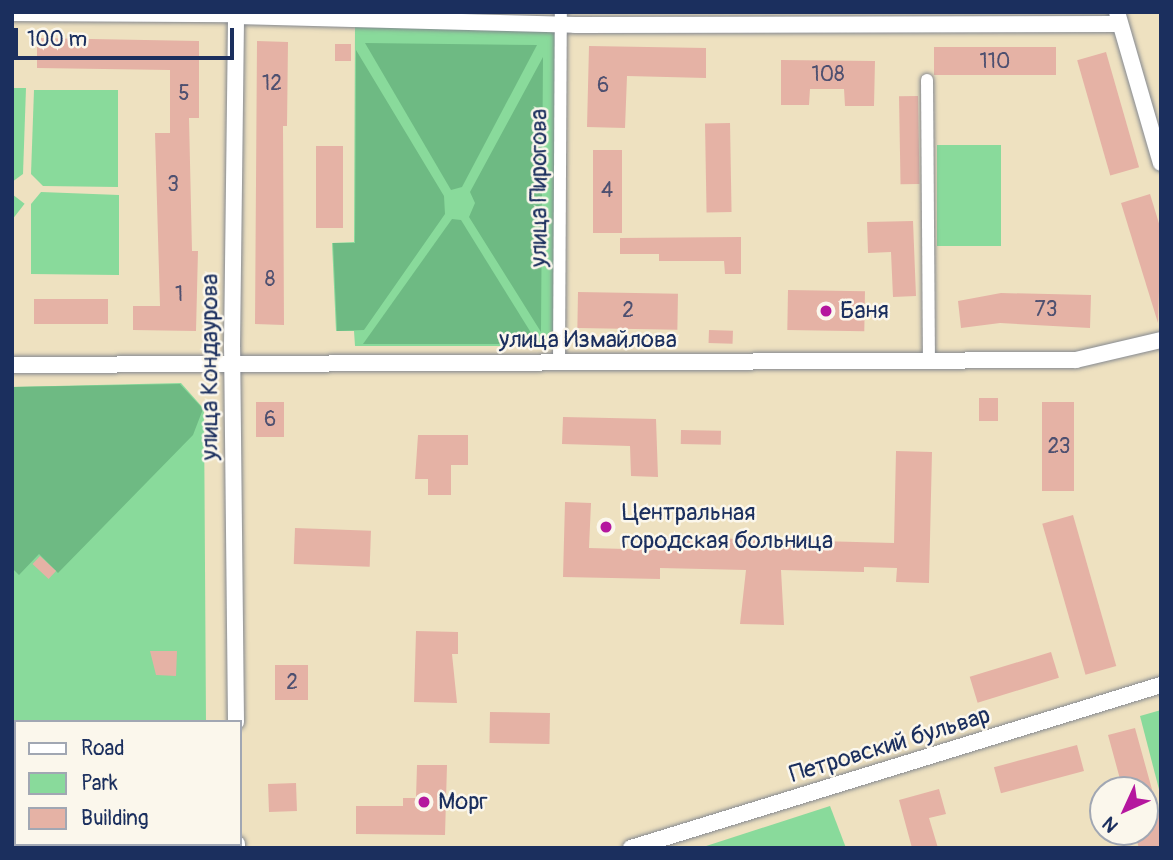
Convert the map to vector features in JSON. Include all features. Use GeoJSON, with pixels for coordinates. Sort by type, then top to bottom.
{"type":"FeatureCollection","features":[{"type":"Feature","properties":{"kind":"street"},"geometry":{"type":"LineString","coordinates":[[12,15],[236,14],[561,19],[1118,18],[1161,163]]}},
{"type":"Feature","properties":{"kind":"street","name":"улица Кондаурова"},"geometry":{"type":"LineString","coordinates":[[236,14],[232,363],[236,720]]}},
{"type":"Feature","properties":{"kind":"street","name":"улица Пирогова"},"geometry":{"type":"LineString","coordinates":[[559,363],[561,19]]}},
{"type":"Feature","properties":{"kind":"street"},"geometry":{"type":"LineString","coordinates":[[928,80],[929,362]]}},
{"type":"Feature","properties":{"kind":"street","name":"улица Измайлова"},"geometry":{"type":"LineString","coordinates":[[12,365],[929,362],[1076,359],[1161,340]]}},
{"type":"Feature","properties":{"kind":"street","name":"Петровский бульвар"},"geometry":{"type":"LineString","coordinates":[[631,848],[1161,685]]}},
{"type":"Feature","properties":{"kind":"green space"},"geometry":{"type":"Polygon","coordinates":[[[355,23],[560,26],[558,346],[355,346],[354,331],[336,331],[332,243],[354,242],[355,23]]]}},
{"type":"Feature","properties":{"kind":"green space"},"geometry":{"type":"Polygon","coordinates":[[[365,43],[537,45],[462,187],[451,190],[365,43]]]}},
{"type":"Feature","properties":{"kind":"green space"},"geometry":{"type":"Polygon","coordinates":[[[356,50],[444,196],[445,214],[364,330],[337,331],[333,243],[355,243],[356,50]]]}},
{"type":"Feature","properties":{"kind":"green space"},"geometry":{"type":"Polygon","coordinates":[[[543,57],[541,332],[469,217],[475,203],[470,192],[543,57]]]}},
{"type":"Feature","properties":{"kind":"green space"},"geometry":{"type":"Polygon","coordinates":[[[12,88],[26,88],[23,174],[12,182],[12,88]]]}},
{"type":"Feature","properties":{"kind":"green space"},"geometry":{"type":"Polygon","coordinates":[[[34,90],[118,90],[118,187],[43,186],[31,174],[34,90]]]}},
{"type":"Feature","properties":{"kind":"green space"},"geometry":{"type":"Polygon","coordinates":[[[937,145],[1001,145],[1001,246],[937,246],[937,145]]]}},
{"type":"Feature","properties":{"kind":"green space"},"geometry":{"type":"Polygon","coordinates":[[[41,192],[119,195],[119,275],[31,274],[31,204],[41,192]]]}},
{"type":"Feature","properties":{"kind":"green space"},"geometry":{"type":"Polygon","coordinates":[[[12,194],[25,204],[12,220],[12,194]]]}},
{"type":"Feature","properties":{"kind":"green space"},"geometry":{"type":"Polygon","coordinates":[[[452,219],[461,220],[538,344],[363,344],[452,219]]]}},
{"type":"Feature","properties":{"kind":"green space"},"geometry":{"type":"Polygon","coordinates":[[[181,383],[204,409],[206,720],[14,720],[14,846],[206,848],[12,848],[12,387],[181,383]]]}},
{"type":"Feature","properties":{"kind":"green space"},"geometry":{"type":"Polygon","coordinates":[[[180,384],[203,409],[193,435],[58,573],[39,554],[19,575],[12,568],[12,387],[180,384]]]}},
{"type":"Feature","properties":{"kind":"green space"},"geometry":{"type":"Polygon","coordinates":[[[1161,710],[1161,797],[1159,776],[1156,776],[1140,716],[1161,710]]]}},
{"type":"Feature","properties":{"kind":"green space"},"geometry":{"type":"Polygon","coordinates":[[[830,806],[846,848],[700,848],[830,806]]]}},
{"type":"Feature","properties":{"kind":"building"},"geometry":{"type":"Polygon","coordinates":[[[37,38],[199,41],[199,118],[189,118],[192,251],[198,251],[196,331],[133,330],[133,306],[160,306],[155,133],[170,133],[170,70],[37,68],[37,38]]]}},
{"type":"Feature","properties":{"kind":"building"},"geometry":{"type":"Polygon","coordinates":[[[257,41],[288,42],[287,126],[283,126],[284,325],[255,324],[257,41]]]}},
{"type":"Feature","properties":{"kind":"building"},"geometry":{"type":"Polygon","coordinates":[[[335,44],[351,44],[351,61],[335,61],[335,44]]]}},
{"type":"Feature","properties":{"kind":"building"},"geometry":{"type":"Polygon","coordinates":[[[589,46],[706,48],[706,78],[627,76],[625,128],[587,127],[589,46]]]}},
{"type":"Feature","properties":{"kind":"building"},"geometry":{"type":"Polygon","coordinates":[[[934,47],[1056,47],[1056,75],[934,75],[934,47]]]}},
{"type":"Feature","properties":{"kind":"building"},"geometry":{"type":"Polygon","coordinates":[[[1106,52],[1139,167],[1110,176],[1077,60],[1106,52]]]}},
{"type":"Feature","properties":{"kind":"building"},"geometry":{"type":"Polygon","coordinates":[[[781,60],[875,61],[874,106],[845,106],[844,89],[810,89],[809,105],[781,105],[781,60]]]}},
{"type":"Feature","properties":{"kind":"building"},"geometry":{"type":"Polygon","coordinates":[[[899,96],[918,96],[920,184],[901,184],[899,96]]]}},
{"type":"Feature","properties":{"kind":"building"},"geometry":{"type":"Polygon","coordinates":[[[705,123],[730,123],[732,212],[707,212],[705,123]]]}},
{"type":"Feature","properties":{"kind":"building"},"geometry":{"type":"Polygon","coordinates":[[[316,146],[343,146],[343,228],[316,228],[316,146]]]}},
{"type":"Feature","properties":{"kind":"building"},"geometry":{"type":"Polygon","coordinates":[[[593,150],[622,150],[622,233],[593,233],[593,150]]]}},
{"type":"Feature","properties":{"kind":"building"},"geometry":{"type":"Polygon","coordinates":[[[1150,194],[1161,230],[1158,323],[1121,203],[1150,194]]]}},
{"type":"Feature","properties":{"kind":"building"},"geometry":{"type":"Polygon","coordinates":[[[913,221],[916,296],[893,297],[891,252],[868,253],[867,222],[913,221]]]}},
{"type":"Feature","properties":{"kind":"building"},"geometry":{"type":"Polygon","coordinates":[[[741,237],[741,274],[725,274],[724,261],[659,261],[659,254],[620,254],[620,238],[741,237]]]}},
{"type":"Feature","properties":{"kind":"building","name":"Баня"},"geometry":{"type":"Polygon","coordinates":[[[788,290],[865,291],[864,331],[787,330],[788,290]]]}},
{"type":"Feature","properties":{"kind":"building"},"geometry":{"type":"Polygon","coordinates":[[[578,292],[678,294],[677,330],[577,328],[578,292]]]}},
{"type":"Feature","properties":{"kind":"building"},"geometry":{"type":"Polygon","coordinates":[[[1001,293],[1091,295],[1090,328],[1000,323],[961,328],[958,301],[1001,293]]]}},
{"type":"Feature","properties":{"kind":"building"},"geometry":{"type":"Polygon","coordinates":[[[34,299],[108,299],[108,324],[34,324],[34,299]]]}},
{"type":"Feature","properties":{"kind":"building"},"geometry":{"type":"Polygon","coordinates":[[[709,330],[733,331],[733,344],[709,343],[709,330]]]}},
{"type":"Feature","properties":{"kind":"building"},"geometry":{"type":"Polygon","coordinates":[[[979,398],[998,398],[998,421],[979,421],[979,398]]]}},
{"type":"Feature","properties":{"kind":"building"},"geometry":{"type":"Polygon","coordinates":[[[256,402],[284,402],[284,437],[256,437],[256,402]]]}},
{"type":"Feature","properties":{"kind":"building"},"geometry":{"type":"Polygon","coordinates":[[[1042,402],[1074,402],[1074,491],[1042,491],[1042,402]]]}},
{"type":"Feature","properties":{"kind":"building"},"geometry":{"type":"Polygon","coordinates":[[[563,417],[656,419],[658,477],[631,476],[630,446],[562,444],[563,417]]]}},
{"type":"Feature","properties":{"kind":"building"},"geometry":{"type":"Polygon","coordinates":[[[681,430],[721,431],[721,445],[681,444],[681,430]]]}},
{"type":"Feature","properties":{"kind":"building"},"geometry":{"type":"Polygon","coordinates":[[[418,435],[468,435],[468,465],[451,465],[451,495],[428,495],[428,479],[415,479],[418,435]]]}},
{"type":"Feature","properties":{"kind":"building"},"geometry":{"type":"Polygon","coordinates":[[[896,451],[932,452],[929,583],[896,582],[897,568],[864,567],[864,572],[781,570],[784,625],[740,624],[746,570],[660,568],[660,579],[563,577],[565,502],[591,503],[589,548],[663,550],[663,537],[894,543],[896,451]]]}},
{"type":"Feature","properties":{"kind":"building"},"geometry":{"type":"Polygon","coordinates":[[[1073,515],[1116,666],[1086,675],[1042,524],[1073,515]]]}},
{"type":"Feature","properties":{"kind":"building"},"geometry":{"type":"Polygon","coordinates":[[[295,528],[371,531],[370,567],[294,564],[295,528]]]}},
{"type":"Feature","properties":{"kind":"building"},"geometry":{"type":"Polygon","coordinates":[[[40,556],[56,571],[49,579],[32,564],[40,556]]]}},
{"type":"Feature","properties":{"kind":"building"},"geometry":{"type":"Polygon","coordinates":[[[416,631],[458,632],[458,654],[452,654],[457,703],[414,702],[416,631]]]}},
{"type":"Feature","properties":{"kind":"building"},"geometry":{"type":"Polygon","coordinates":[[[150,651],[177,651],[176,676],[156,675],[150,651]]]}},
{"type":"Feature","properties":{"kind":"building"},"geometry":{"type":"Polygon","coordinates":[[[1051,652],[1059,678],[978,703],[970,677],[1051,652]]]}},
{"type":"Feature","properties":{"kind":"building"},"geometry":{"type":"Polygon","coordinates":[[[275,665],[308,665],[308,700],[275,700],[275,665]]]}},
{"type":"Feature","properties":{"kind":"building"},"geometry":{"type":"Polygon","coordinates":[[[490,712],[550,713],[549,744],[489,743],[490,712]]]}},
{"type":"Feature","properties":{"kind":"building"},"geometry":{"type":"Polygon","coordinates":[[[1135,728],[1148,776],[1119,776],[1108,735],[1135,728]]]}},
{"type":"Feature","properties":{"kind":"building"},"geometry":{"type":"Polygon","coordinates":[[[1077,745],[1084,771],[1001,793],[994,767],[1077,745]]]}},
{"type":"Feature","properties":{"kind":"building","name":"Морг"},"geometry":{"type":"Polygon","coordinates":[[[417,765],[447,765],[445,835],[356,834],[356,806],[403,806],[403,798],[416,798],[417,765]]]}},
{"type":"Feature","properties":{"kind":"building"},"geometry":{"type":"Polygon","coordinates":[[[296,783],[297,811],[269,812],[268,784],[296,783]]]}},
{"type":"Feature","properties":{"kind":"building"},"geometry":{"type":"Polygon","coordinates":[[[939,789],[946,814],[929,818],[938,848],[912,848],[899,800],[939,789]]]}},
{"type":"Feature","properties":{"kind":"building"},"geometry":{"type":"Polygon","coordinates":[[[1159,815],[1161,848],[1139,848],[1159,846],[1159,815]]]}},
{"type":"Feature","properties":{"kind":"place","name":"Баня"},"geometry":{"type":"Point","coordinates":[826,311]}},
{"type":"Feature","properties":{"kind":"place","name":"Центральная городская больница"},"geometry":{"type":"Point","coordinates":[606,527]}},
{"type":"Feature","properties":{"kind":"place","name":"Морг"},"geometry":{"type":"Point","coordinates":[424,802]}}]}
